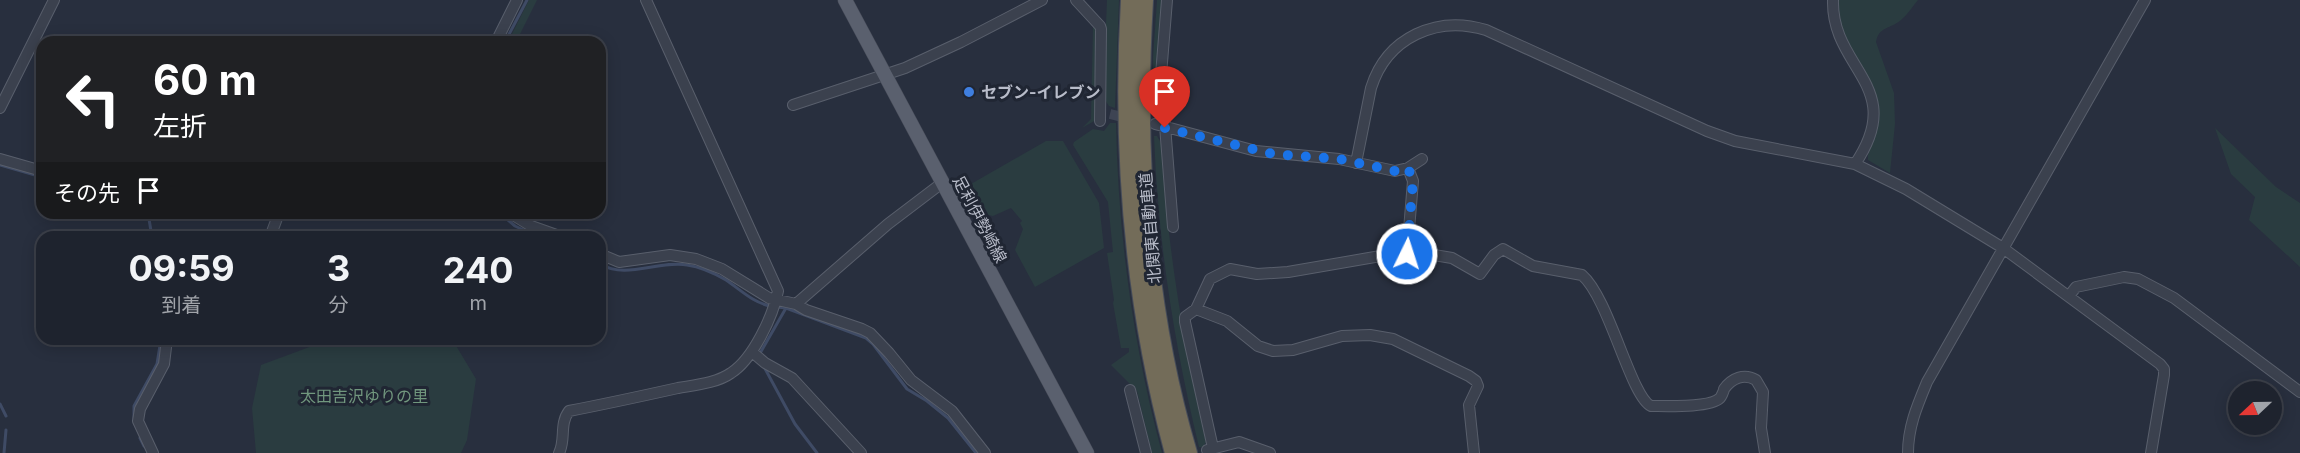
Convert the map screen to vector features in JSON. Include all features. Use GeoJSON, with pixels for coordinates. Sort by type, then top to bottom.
{"type":"FeatureCollection","features":[{"type":"Feature","properties":{"kind":"highway","name":"北関東自動車道"},"geometry":{"type":"LineString","coordinates":[[1129,0],[1126,130],[1134,244],[1151,359],[1173,453]]}},
{"type":"Feature","properties":{"kind":"highway","name":"北関東自動車道"},"geometry":{"type":"LineString","coordinates":[[1145,0],[1142,86],[1148,231],[1162,333],[1189,453]]}},
{"type":"Feature","properties":{"kind":"main road","name":"足利伊勢崎線"},"geometry":{"type":"LineString","coordinates":[[845,0],[1087,453]]}},
{"type":"Feature","properties":{"kind":"street"},"geometry":{"type":"LineString","coordinates":[[0,108],[54,0]]}},
{"type":"Feature","properties":{"kind":"street"},"geometry":{"type":"LineString","coordinates":[[499,36],[517,0]]}},
{"type":"Feature","properties":{"kind":"street"},"geometry":{"type":"LineString","coordinates":[[559,453],[562,447],[564,419],[569,411],[725,377],[734,372],[752,352],[778,291],[777,283],[646,0]]}},
{"type":"Feature","properties":{"kind":"street"},"geometry":{"type":"LineString","coordinates":[[793,105],[905,68],[1042,0]]}},
{"type":"Feature","properties":{"kind":"street"},"geometry":{"type":"LineString","coordinates":[[1076,0],[1100,26],[1103,116]]}},
{"type":"Feature","properties":{"kind":"street"},"geometry":{"type":"LineString","coordinates":[[1167,0],[1161,75],[1160,126],[1173,227]]}},
{"type":"Feature","properties":{"kind":"street"},"geometry":{"type":"LineString","coordinates":[[1833,0],[1835,26],[1867,83],[1874,107],[1870,137],[1855,164]]}},
{"type":"Feature","properties":{"kind":"street"},"geometry":{"type":"LineString","coordinates":[[1908,453],[1914,413],[1927,382],[2145,0]]}},
{"type":"Feature","properties":{"kind":"street"},"geometry":{"type":"LineString","coordinates":[[1356,163],[1371,88],[1387,57],[1411,36],[1450,24],[1486,30],[1707,131],[1735,141],[1855,164],[1906,189],[2003,248],[2164,369],[2151,453]]}},
{"type":"Feature","properties":{"kind":"street"},"geometry":{"type":"LineString","coordinates":[[1160,126],[1256,151],[1320,156],[1395,171],[1408,168],[1422,159]]}},
{"type":"Feature","properties":{"kind":"street"},"geometry":{"type":"LineString","coordinates":[[0,159],[36,169]]}},
{"type":"Feature","properties":{"kind":"street"},"geometry":{"type":"LineString","coordinates":[[1407,254],[1413,181],[1408,168]]}},
{"type":"Feature","properties":{"kind":"street"},"geometry":{"type":"LineString","coordinates":[[796,304],[888,224],[942,183]]}},
{"type":"Feature","properties":{"kind":"street"},"geometry":{"type":"LineString","coordinates":[[520,219],[545,231]]}},
{"type":"Feature","properties":{"kind":"street"},"geometry":{"type":"LineString","coordinates":[[1270,453],[1239,442],[1210,449],[1185,317],[1196,309],[1210,279],[1224,271],[1236,269],[1257,274],[1288,272],[1392,254],[1452,258],[1480,274],[1494,255],[1503,249],[1533,266],[1582,275],[1594,290],[1643,401],[1651,406],[1714,401],[1721,398],[1725,389],[1737,378],[1742,376],[1756,380],[1763,392],[1761,428],[1765,453]]}},
{"type":"Feature","properties":{"kind":"street"},"geometry":{"type":"LineString","coordinates":[[606,256],[620,262],[670,255],[696,259],[722,269],[762,296],[796,304],[806,310],[870,333],[911,380],[952,411],[985,453]]}},
{"type":"Feature","properties":{"kind":"street"},"geometry":{"type":"LineString","coordinates":[[2069,296],[2076,287],[2124,277],[2138,279],[2174,298],[2300,392]]}},
{"type":"Feature","properties":{"kind":"street"},"geometry":{"type":"LineString","coordinates":[[1196,309],[1227,321],[1265,350],[1293,350],[1342,336],[1383,336],[1469,376],[1476,381],[1478,386],[1469,405],[1468,414],[1474,453]]}},
{"type":"Feature","properties":{"kind":"street"},"geometry":{"type":"LineString","coordinates":[[153,453],[138,421],[140,410],[164,364],[166,345]]}},
{"type":"Feature","properties":{"kind":"street"},"geometry":{"type":"LineString","coordinates":[[752,352],[765,363],[792,378],[861,453]]}},
{"type":"Feature","properties":{"kind":"street"},"geometry":{"type":"LineString","coordinates":[[1130,390],[1146,453]]}},
{"type":"Feature","properties":{"kind":"green space"},"geometry":{"type":"Polygon","coordinates":[[[529,0],[537,0],[519,36],[511,36],[529,0]]]}},
{"type":"Feature","properties":{"kind":"green space"},"geometry":{"type":"Polygon","coordinates":[[[1107,0],[1119,0],[1115,108],[1109,106],[1103,97],[1107,0]]]}},
{"type":"Feature","properties":{"kind":"green space"},"geometry":{"type":"Polygon","coordinates":[[[1157,0],[1164,0],[1158,85],[1159,121],[1154,118],[1153,57],[1157,0]]]}},
{"type":"Feature","properties":{"kind":"green space"},"geometry":{"type":"Polygon","coordinates":[[[1836,0],[1918,0],[1901,20],[1880,33],[1876,42],[1894,93],[1895,124],[1890,173],[1868,160],[1877,126],[1879,105],[1873,87],[1837,24],[1836,0]]]}},
{"type":"Feature","properties":{"kind":"green space"},"geometry":{"type":"Polygon","coordinates":[[[1093,24],[1098,30],[1096,120],[1082,128],[1091,119],[1093,24]]]}},
{"type":"Feature","properties":{"kind":"green space"},"geometry":{"type":"Polygon","coordinates":[[[1110,123],[1116,123],[1120,207],[1135,331],[1162,453],[1152,453],[1137,391],[1111,365],[1129,352],[1129,348],[1121,348],[1113,303],[1107,253],[1113,252],[1108,202],[1073,145],[1093,129],[1104,131],[1110,123]]]}},
{"type":"Feature","properties":{"kind":"green space"},"geometry":{"type":"Polygon","coordinates":[[[2215,128],[2276,187],[2300,203],[2300,267],[2249,220],[2255,197],[2231,174],[2215,128]]]}},
{"type":"Feature","properties":{"kind":"green space"},"geometry":{"type":"Polygon","coordinates":[[[1154,136],[1157,136],[1161,143],[1172,256],[1183,330],[1206,442],[1203,447],[1199,447],[1190,408],[1169,293],[1159,215],[1154,136]]]}},
{"type":"Feature","properties":{"kind":"green space"},"geometry":{"type":"Polygon","coordinates":[[[1046,141],[1063,141],[1099,203],[1104,248],[1035,287],[1015,250],[1023,229],[1020,223],[1022,221],[1011,208],[993,216],[975,212],[964,188],[1046,141]]]}},
{"type":"Feature","properties":{"kind":"green space","name":"太田吉沢ゆりの里"},"geometry":{"type":"Polygon","coordinates":[[[315,345],[456,345],[476,379],[467,440],[461,453],[256,453],[252,408],[261,365],[315,345]]]}},
{"type":"Feature","properties":{"kind":"waterway"},"geometry":{"type":"LineString","coordinates":[[508,36],[527,0]]}},
{"type":"Feature","properties":{"kind":"waterway"},"geometry":{"type":"LineString","coordinates":[[0,165],[36,175]]}},
{"type":"Feature","properties":{"kind":"waterway"},"geometry":{"type":"LineString","coordinates":[[149,219],[151,231]]}},
{"type":"Feature","properties":{"kind":"waterway"},"geometry":{"type":"LineString","coordinates":[[507,219],[525,231]]}},
{"type":"Feature","properties":{"kind":"waterway"},"geometry":{"type":"LineString","coordinates":[[606,266],[631,270],[676,264],[692,266],[717,275],[753,299],[771,306]]}},
{"type":"Feature","properties":{"kind":"waterway"},"geometry":{"type":"LineString","coordinates":[[777,307],[786,308],[866,338],[907,389],[948,418],[976,453]]}},
{"type":"Feature","properties":{"kind":"waterway"},"geometry":{"type":"LineString","coordinates":[[759,355],[786,308]]}},
{"type":"Feature","properties":{"kind":"waterway"},"geometry":{"type":"LineString","coordinates":[[134,419],[134,406],[157,364],[160,345]]}},
{"type":"Feature","properties":{"kind":"waterway"},"geometry":{"type":"LineString","coordinates":[[763,365],[795,424],[817,453]]}},
{"type":"Feature","properties":{"kind":"waterway"},"geometry":{"type":"LineString","coordinates":[[0,404],[6,416]]}},
{"type":"Feature","properties":{"kind":"waterway"},"geometry":{"type":"LineString","coordinates":[[4,453],[6,430]]}},
{"type":"Feature","properties":{"kind":"waterway"},"geometry":{"type":"LineString","coordinates":[[140,438],[144,446]]}},
{"type":"Feature","properties":{"kind":"tunnel"},"geometry":{"type":"LineString","coordinates":[[1110,114],[1131,119]]}},
{"type":"Feature","properties":{"kind":"place","name":"セブン-イレブン"},"geometry":{"type":"Point","coordinates":[969,92]}},
{"type":"Feature","properties":{"kind":"route"},"geometry":{"type":"LineString","coordinates":[[1165,128],[1273,154],[1320,156],[1395,171],[1408,168],[1413,181],[1407,254]]}}]}
